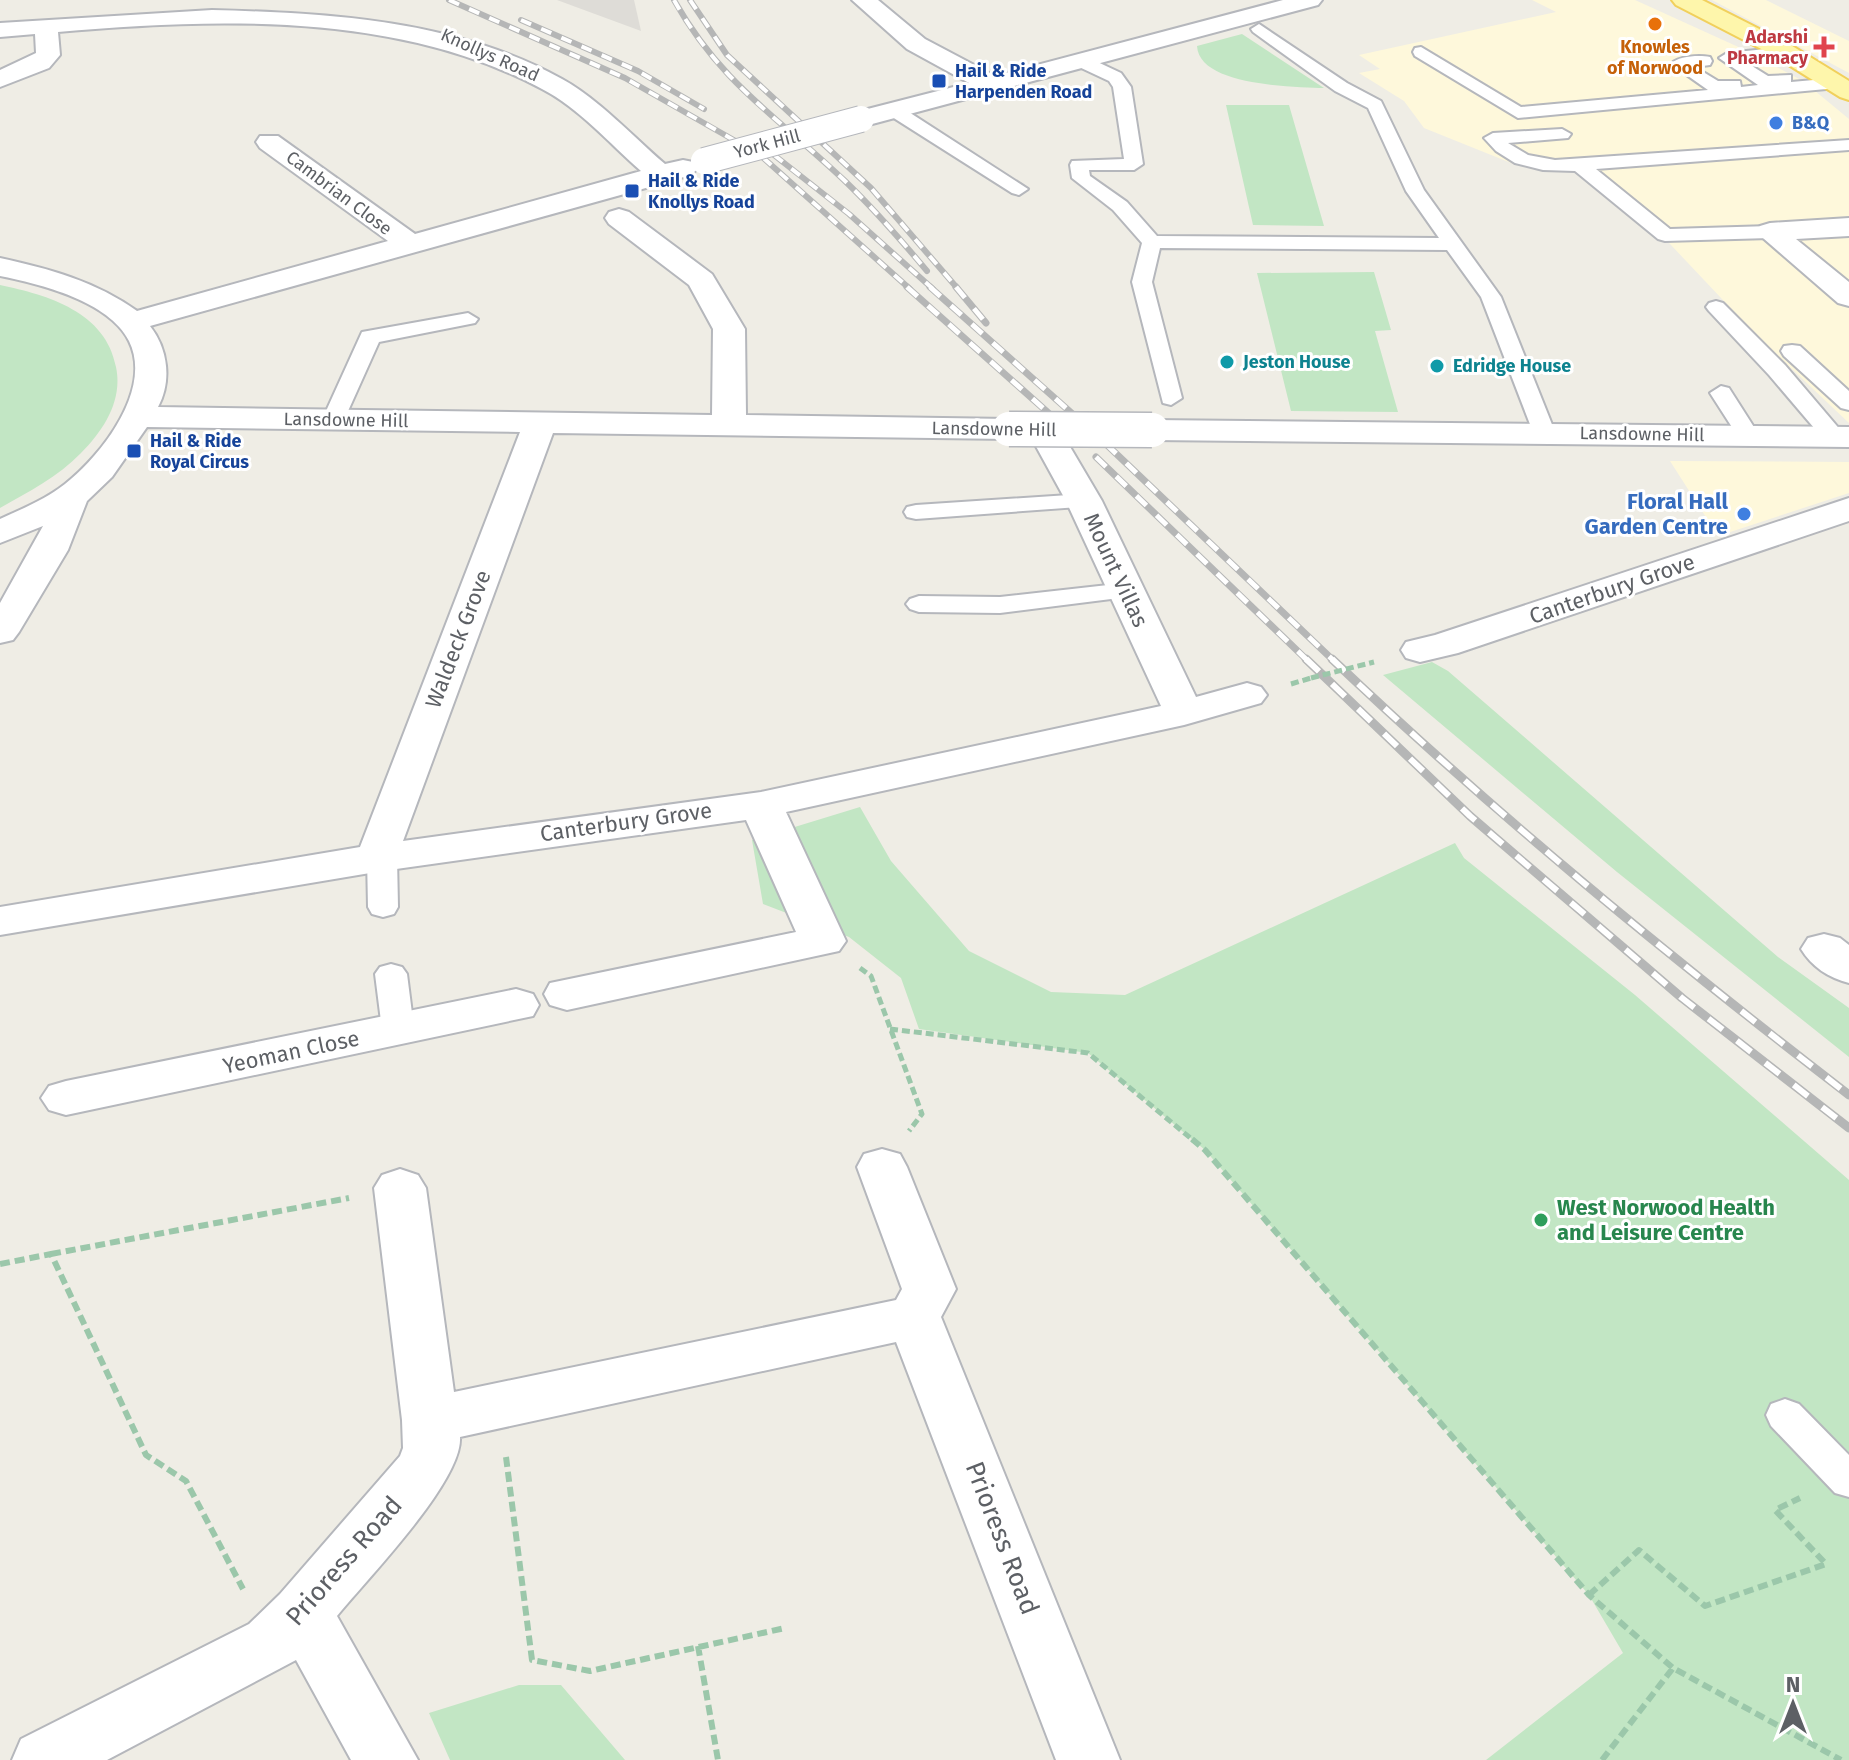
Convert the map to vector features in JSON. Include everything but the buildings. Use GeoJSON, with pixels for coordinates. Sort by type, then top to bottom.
{"type":"FeatureCollection","features":[{"type":"Feature","properties":{"kind":"main road"},"geometry":{"type":"LineString","coordinates":[[1684,0],[1836,83]]}},
{"type":"Feature","properties":{"kind":"street"},"geometry":{"type":"LineString","coordinates":[[864,0],[916,44],[993,85]]}},
{"type":"Feature","properties":{"kind":"street","name":"York Hill"},"geometry":{"type":"LineString","coordinates":[[134,321],[704,161],[1310,0]]}},
{"type":"Feature","properties":{"kind":"street","name":"Knollys Road"},"geometry":{"type":"LineString","coordinates":[[0,30],[185,8],[345,14],[397,21],[454,35],[553,85],[661,175]]}},
{"type":"Feature","properties":{"kind":"street"},"geometry":{"type":"LineString","coordinates":[[0,79],[40,63],[48,55],[46,25]]}},
{"type":"Feature","properties":{"kind":"street","name":"Cambrian Close"},"geometry":{"type":"LineString","coordinates":[[269,142],[410,244]]}},
{"type":"Feature","properties":{"kind":"street"},"geometry":{"type":"LineString","coordinates":[[619,218],[701,280],[729,329],[729,425]]}},
{"type":"Feature","properties":{"kind":"street"},"geometry":{"type":"LineString","coordinates":[[1770,232],[1849,227]]}},
{"type":"Feature","properties":{"kind":"street"},"geometry":{"type":"LineString","coordinates":[[1770,232],[1849,297]]}},
{"type":"Feature","properties":{"kind":"street"},"geometry":{"type":"LineString","coordinates":[[0,267],[63,284],[134,321],[145,337],[151,354],[152,387],[139,417],[102,469],[71,496],[0,532]]}},
{"type":"Feature","properties":{"kind":"street","name":"Lansdowne Hill"},"geometry":{"type":"LineString","coordinates":[[139,417],[1009,429],[1050,438],[1152,430],[1841,437]]}},
{"type":"Feature","properties":{"kind":"street","name":"Waldeck Grove"},"geometry":{"type":"LineString","coordinates":[[382,857],[381,843],[540,423]]}},
{"type":"Feature","properties":{"kind":"street","name":"Mount Villas"},"geometry":{"type":"LineString","coordinates":[[1050,438],[1084,501],[1184,713]]}},
{"type":"Feature","properties":{"kind":"street"},"geometry":{"type":"LineString","coordinates":[[0,632],[36,576],[65,520],[71,496]]}},
{"type":"Feature","properties":{"kind":"street","name":"Canterbury Grove"},"geometry":{"type":"LineString","coordinates":[[1420,650],[1444,645],[1849,509]]}},
{"type":"Feature","properties":{"kind":"street"},"geometry":{"type":"LineString","coordinates":[[0,541],[22,555],[36,576]]}},
{"type":"Feature","properties":{"kind":"street","name":"Canterbury Grove"},"geometry":{"type":"LineString","coordinates":[[0,921],[382,857],[689,812],[761,805],[1184,713],[1247,695]]}},
{"type":"Feature","properties":{"kind":"street"},"geometry":{"type":"LineString","coordinates":[[567,994],[823,941],[761,805]]}},
{"type":"Feature","properties":{"kind":"street","name":"Yeoman Close"},"geometry":{"type":"LineString","coordinates":[[66,1098],[516,1005]]}},
{"type":"Feature","properties":{"kind":"street"},"geometry":{"type":"LineString","coordinates":[[430,1420],[914,1317],[929,1289],[882,1167]]}},
{"type":"Feature","properties":{"kind":"street","name":"Prioress Road"},"geometry":{"type":"LineString","coordinates":[[44,1760],[287,1628],[423,1470],[432,1448],[430,1420],[400,1188]]}},
{"type":"Feature","properties":{"kind":"street","name":"Prioress Road"},"geometry":{"type":"LineString","coordinates":[[914,1317],[1088,1760]]}},
{"type":"Feature","properties":{"kind":"street"},"geometry":{"type":"LineString","coordinates":[[287,1628],[386,1760]]}},
{"type":"Feature","properties":{"kind":"lane"},"geometry":{"type":"LineString","coordinates":[[1259,29],[1341,87],[1375,105],[1415,191],[1491,297],[1544,432]]}},
{"type":"Feature","properties":{"kind":"lane"},"geometry":{"type":"LineString","coordinates":[[1421,52],[1518,113],[1836,83]]}},
{"type":"Feature","properties":{"kind":"lane"},"geometry":{"type":"LineString","coordinates":[[1784,52],[1679,64],[1715,87],[1765,82],[1836,83]]}},
{"type":"Feature","properties":{"kind":"lane"},"geometry":{"type":"LineString","coordinates":[[1727,58],[1765,82]]}},
{"type":"Feature","properties":{"kind":"lane"},"geometry":{"type":"LineString","coordinates":[[1704,61],[1740,84]]}},
{"type":"Feature","properties":{"kind":"lane"},"geometry":{"type":"LineString","coordinates":[[1083,62],[1115,77],[1122,87],[1134,164],[1079,165],[1081,178],[1120,206],[1152,242],[1452,244]]}},
{"type":"Feature","properties":{"kind":"lane"},"geometry":{"type":"LineString","coordinates":[[895,111],[1019,189]]}},
{"type":"Feature","properties":{"kind":"lane"},"geometry":{"type":"LineString","coordinates":[[1562,134],[1493,138],[1505,151],[1523,161],[1552,167],[1849,145]]}},
{"type":"Feature","properties":{"kind":"lane"},"geometry":{"type":"LineString","coordinates":[[1579,165],[1665,235],[1770,232]]}},
{"type":"Feature","properties":{"kind":"lane"},"geometry":{"type":"LineString","coordinates":[[1152,242],[1142,282],[1171,398]]}},
{"type":"Feature","properties":{"kind":"lane"},"geometry":{"type":"LineString","coordinates":[[1716,307],[1841,437]]}},
{"type":"Feature","properties":{"kind":"lane"},"geometry":{"type":"LineString","coordinates":[[333,420],[370,337],[468,319]]}},
{"type":"Feature","properties":{"kind":"lane"},"geometry":{"type":"LineString","coordinates":[[1792,351],[1849,403]]}},
{"type":"Feature","properties":{"kind":"lane"},"geometry":{"type":"LineString","coordinates":[[1721,393],[1748,435]]}},
{"type":"Feature","properties":{"kind":"lane"},"geometry":{"type":"LineString","coordinates":[[916,512],[1084,501]]}},
{"type":"Feature","properties":{"kind":"lane"},"geometry":{"type":"LineString","coordinates":[[919,604],[1000,605],[1126,591]]}},
{"type":"Feature","properties":{"kind":"lane"},"geometry":{"type":"LineString","coordinates":[[382,857],[383,907]]}},
{"type":"Feature","properties":{"kind":"lane"},"geometry":{"type":"LineString","coordinates":[[391,974],[398,1029]]}},
{"type":"Feature","properties":{"kind":"lane"},"geometry":{"type":"LineString","coordinates":[[1785,1415],[1847,1479]]}},
{"type":"Feature","properties":{"kind":"path"},"geometry":{"type":"LineString","coordinates":[[1311,678],[1374,662]]}},
{"type":"Feature","properties":{"kind":"path"},"geometry":{"type":"LineString","coordinates":[[823,941],[871,976],[922,1114],[882,1167]]}},
{"type":"Feature","properties":{"kind":"path"},"geometry":{"type":"LineString","coordinates":[[890,1029],[1088,1053],[1205,1150],[1589,1595],[1673,1668],[1841,1760]]}},
{"type":"Feature","properties":{"kind":"path"},"geometry":{"type":"LineString","coordinates":[[0,1264],[400,1188]]}},
{"type":"Feature","properties":{"kind":"path"},"geometry":{"type":"LineString","coordinates":[[51,1254],[146,1455],[186,1481],[287,1628]]}},
{"type":"Feature","properties":{"kind":"path"},"geometry":{"type":"LineString","coordinates":[[500,1404],[532,1660],[590,1671],[785,1628]]}},
{"type":"Feature","properties":{"kind":"path"},"geometry":{"type":"LineString","coordinates":[[1589,1595],[1639,1550],[1705,1606],[1826,1564],[1775,1510],[1847,1479]]}},
{"type":"Feature","properties":{"kind":"path"},"geometry":{"type":"LineString","coordinates":[[698,1646],[718,1760]]}},
{"type":"Feature","properties":{"kind":"path"},"geometry":{"type":"LineString","coordinates":[[1602,1760],[1673,1668]]}},
{"type":"Feature","properties":{"kind":"shaded area"},"geometry":{"type":"Polygon","coordinates":[[[557,0],[634,0],[641,31],[557,0]]]}},
{"type":"Feature","properties":{"kind":"shaded area"},"geometry":{"type":"Polygon","coordinates":[[[1532,0],[1635,0],[1745,50],[1803,81],[1849,119],[1849,423],[1756,335],[1602,172],[1516,165],[1424,128],[1404,101],[1359,73],[1380,69],[1359,55],[1556,12],[1532,0]]]}},
{"type":"Feature","properties":{"kind":"shaded area"},"geometry":{"type":"Polygon","coordinates":[[[1712,0],[1766,0],[1849,41],[1849,73],[1712,0]]]}},
{"type":"Feature","properties":{"kind":"shaded area","name":"Floral Hall Garden Centre"},"geometry":{"type":"Polygon","coordinates":[[[1670,461],[1849,462],[1849,493],[1718,536],[1670,461]]]}},
{"type":"Feature","properties":{"kind":"green space"},"geometry":{"type":"Polygon","coordinates":[[[1242,34],[1324,88],[1250,82],[1213,69],[1202,59],[1197,46],[1242,34]]]}},
{"type":"Feature","properties":{"kind":"green space"},"geometry":{"type":"Polygon","coordinates":[[[1226,105],[1289,105],[1324,226],[1253,225],[1226,105]]]}},
{"type":"Feature","properties":{"kind":"green space"},"geometry":{"type":"Polygon","coordinates":[[[1374,272],[1391,330],[1375,331],[1398,412],[1291,411],[1257,273],[1374,272]]]}},
{"type":"Feature","properties":{"kind":"green space"},"geometry":{"type":"Polygon","coordinates":[[[0,285],[55,301],[88,320],[110,348],[116,367],[117,391],[104,424],[72,462],[53,477],[0,508],[0,285]]]}},
{"type":"Feature","properties":{"kind":"green space"},"geometry":{"type":"Polygon","coordinates":[[[1432,662],[1448,671],[1778,957],[1849,1008],[1849,1057],[1617,872],[1383,675],[1432,662]]]}},
{"type":"Feature","properties":{"kind":"green space"},"geometry":{"type":"Polygon","coordinates":[[[860,807],[891,861],[969,951],[1051,992],[1125,995],[1455,843],[1464,858],[1635,995],[1849,1180],[1849,1760],[1486,1760],[1623,1653],[1589,1595],[1205,1150],[1088,1053],[919,1029],[901,978],[849,937],[763,904],[752,840],[860,807]]]}},
{"type":"Feature","properties":{"kind":"green space"},"geometry":{"type":"Polygon","coordinates":[[[519,1685],[561,1685],[625,1760],[450,1760],[429,1713],[519,1685]]]}},
{"type":"Feature","properties":{"kind":"railway"},"geometry":{"type":"LineString","coordinates":[[449,0],[625,78],[760,155],[910,289]]}},
{"type":"Feature","properties":{"kind":"railway"},"geometry":{"type":"LineString","coordinates":[[674,0],[711,55],[731,77],[856,192],[927,271]]}},
{"type":"Feature","properties":{"kind":"railway"},"geometry":{"type":"LineString","coordinates":[[690,0],[727,55],[871,188],[958,289]]}},
{"type":"Feature","properties":{"kind":"railway"},"geometry":{"type":"LineString","coordinates":[[521,20],[638,71],[704,109]]}},
{"type":"Feature","properties":{"kind":"railway"},"geometry":{"type":"LineString","coordinates":[[774,155],[849,214],[933,289]]}},
{"type":"Feature","properties":{"kind":"railway"},"geometry":{"type":"LineString","coordinates":[[907,287],[1053,417]]}},
{"type":"Feature","properties":{"kind":"railway"},"geometry":{"type":"LineString","coordinates":[[930,287],[1076,417]]}},
{"type":"Feature","properties":{"kind":"railway"},"geometry":{"type":"LineString","coordinates":[[956,287],[986,323]]}},
{"type":"Feature","properties":{"kind":"railway"},"geometry":{"type":"LineString","coordinates":[[1106,444],[1334,661]]}},
{"type":"Feature","properties":{"kind":"railway"},"geometry":{"type":"LineString","coordinates":[[1096,457],[1308,661]]}},
{"type":"Feature","properties":{"kind":"railway"},"geometry":{"type":"LineString","coordinates":[[1306,659],[1470,816],[1682,998],[1849,1128]]}},
{"type":"Feature","properties":{"kind":"railway"},"geometry":{"type":"LineString","coordinates":[[1332,659],[1457,774],[1585,884],[1849,1095]]}},
{"type":"Feature","properties":{"kind":"place","name":"Knowles of Norwood"},"geometry":{"type":"Point","coordinates":[1655,24]}},
{"type":"Feature","properties":{"kind":"place","name":"Adarshi Pharmacy"},"geometry":{"type":"Point","coordinates":[1824,47]}},
{"type":"Feature","properties":{"kind":"place","name":"Hail & Ride Harpenden Road"},"geometry":{"type":"Point","coordinates":[939,81]}},
{"type":"Feature","properties":{"kind":"place","name":"B&Q"},"geometry":{"type":"Point","coordinates":[1776,123]}},
{"type":"Feature","properties":{"kind":"place","name":"Hail & Ride Knollys Road"},"geometry":{"type":"Point","coordinates":[632,191]}},
{"type":"Feature","properties":{"kind":"place","name":"Jeston House"},"geometry":{"type":"Point","coordinates":[1227,362]}},
{"type":"Feature","properties":{"kind":"place","name":"Edridge House"},"geometry":{"type":"Point","coordinates":[1437,366]}},
{"type":"Feature","properties":{"kind":"place","name":"Hail & Ride Royal Circus"},"geometry":{"type":"Point","coordinates":[134,451]}},
{"type":"Feature","properties":{"kind":"place","name":"Floral Hall Garden Centre"},"geometry":{"type":"Point","coordinates":[1744,514]}},
{"type":"Feature","properties":{"kind":"place","name":"West Norwood Health and Leisure Centre"},"geometry":{"type":"Point","coordinates":[1541,1220]}}]}
